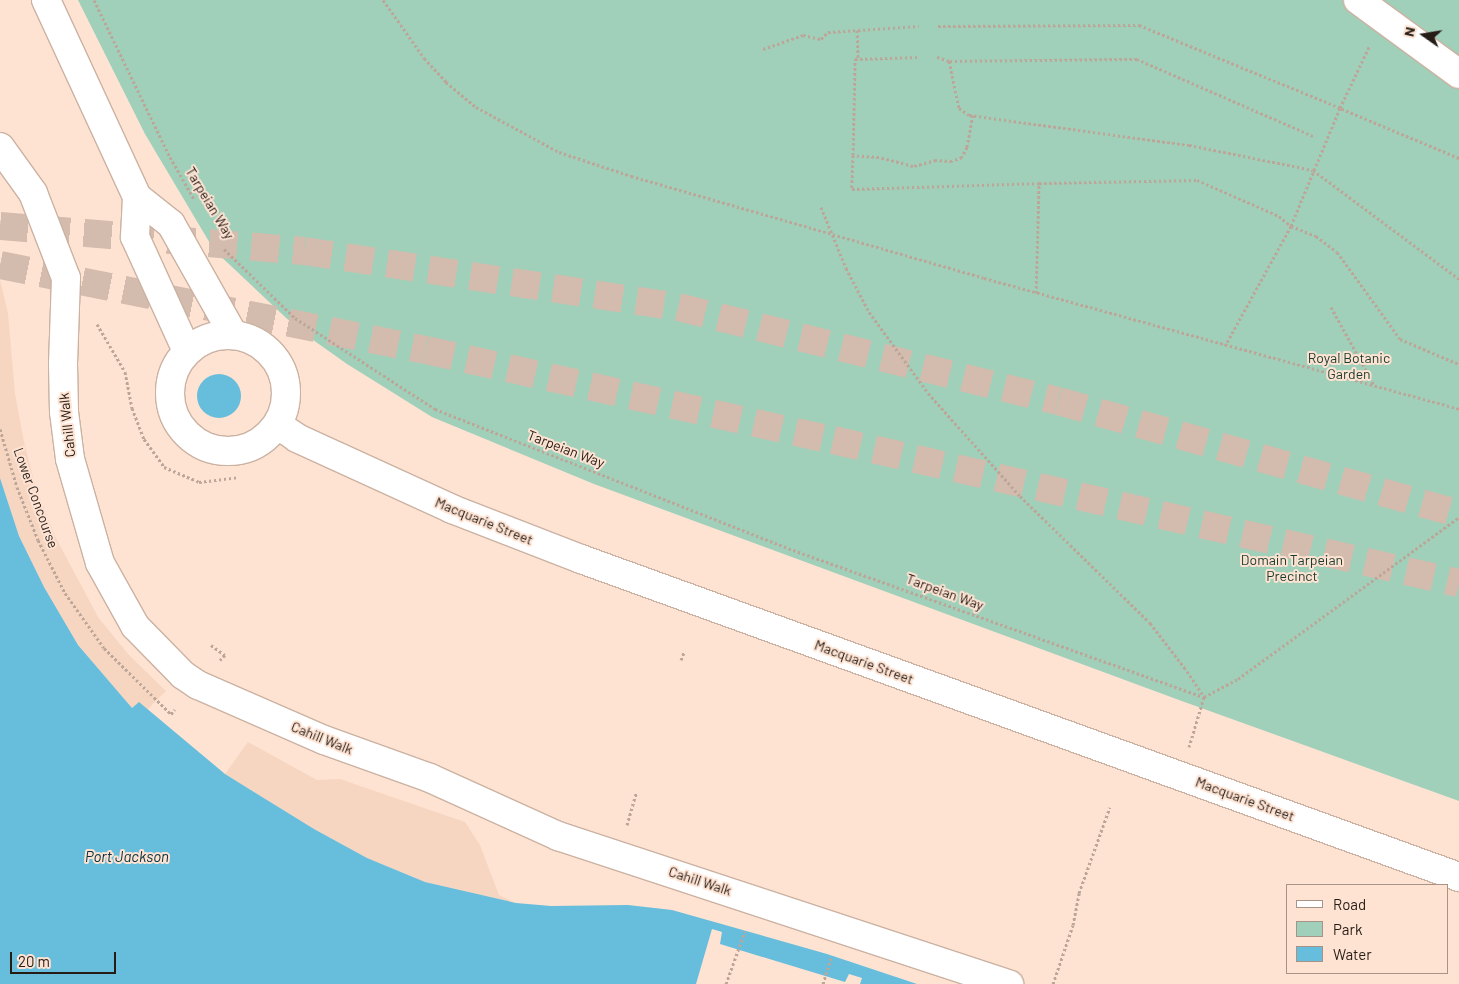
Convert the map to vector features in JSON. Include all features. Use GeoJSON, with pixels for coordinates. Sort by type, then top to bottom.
{"type":"FeatureCollection","features":[{"type":"Feature","properties":{"kind":"street"},"geometry":{"type":"LineString","coordinates":[[46,0],[137,197],[171,224],[233,334]]}},
{"type":"Feature","properties":{"kind":"street"},"geometry":{"type":"LineString","coordinates":[[1358,0],[1382,20],[1459,74]]}},
{"type":"Feature","properties":{"kind":"street","name":"Cahill Walk"},"geometry":{"type":"LineString","coordinates":[[0,147],[33,193],[66,278],[63,364],[64,412],[70,459],[100,564],[135,626],[183,674],[198,685],[324,740],[430,778],[558,836],[1009,984]]}},
{"type":"Feature","properties":{"kind":"street"},"geometry":{"type":"LineString","coordinates":[[137,197],[135,237],[187,351]]}},
{"type":"Feature","properties":{"kind":"street"},"geometry":{"type":"LineString","coordinates":[[233,334],[253,339],[269,351],[281,367],[286,387],[286,407],[278,425],[258,443],[234,452],[217,451],[200,445],[186,434],[176,420],[169,390],[177,363],[187,351],[199,342],[213,336],[233,334]]}},
{"type":"Feature","properties":{"kind":"street","name":"Macquarie Street"},"geometry":{"type":"LineString","coordinates":[[278,425],[298,438],[352,464],[489,523],[698,602],[1459,877]]}},
{"type":"Feature","properties":{"kind":"path","name":"Tarpeian Way"},"geometry":{"type":"LineString","coordinates":[[94,0],[170,157],[194,200]]}},
{"type":"Feature","properties":{"kind":"path"},"geometry":{"type":"LineString","coordinates":[[382,0],[424,58],[446,82],[476,107],[509,127],[560,152],[631,176],[831,234],[1225,346],[1459,409]]}},
{"type":"Feature","properties":{"kind":"path"},"geometry":{"type":"LineString","coordinates":[[1225,346],[1291,226],[1340,108],[1382,20]]}},
{"type":"Feature","properties":{"kind":"path"},"geometry":{"type":"LineString","coordinates":[[938,26],[1139,25],[1459,158]]}},
{"type":"Feature","properties":{"kind":"path"},"geometry":{"type":"LineString","coordinates":[[763,49],[803,34],[821,39],[828,32],[919,26]]}},
{"type":"Feature","properties":{"kind":"path"},"geometry":{"type":"LineString","coordinates":[[857,30],[858,59]]}},
{"type":"Feature","properties":{"kind":"path"},"geometry":{"type":"LineString","coordinates":[[918,57],[855,59],[852,189],[1197,180],[1279,216],[1291,226],[1316,236],[1337,252],[1400,339],[1459,364]]}},
{"type":"Feature","properties":{"kind":"path"},"geometry":{"type":"LineString","coordinates":[[937,58],[949,61],[1137,59],[1313,136]]}},
{"type":"Feature","properties":{"kind":"path"},"geometry":{"type":"LineString","coordinates":[[949,61],[959,108],[973,115],[1189,145],[1313,170],[1459,279]]}},
{"type":"Feature","properties":{"kind":"path"},"geometry":{"type":"LineString","coordinates":[[853,155],[879,157],[913,166],[936,160],[958,160],[965,153],[973,115]]}},
{"type":"Feature","properties":{"kind":"path"},"geometry":{"type":"LineString","coordinates":[[1036,292],[1039,183]]}},
{"type":"Feature","properties":{"kind":"path"},"geometry":{"type":"LineString","coordinates":[[821,207],[831,234],[869,312],[928,393],[1020,496],[1150,623],[1204,696]]}},
{"type":"Feature","properties":{"kind":"path","name":"Tarpeian Way"},"geometry":{"type":"LineString","coordinates":[[219,244],[295,318],[435,409],[793,550],[1204,696]]}},
{"type":"Feature","properties":{"kind":"path"},"geometry":{"type":"LineString","coordinates":[[1331,307],[1374,386]]}},
{"type":"Feature","properties":{"kind":"path"},"geometry":{"type":"LineString","coordinates":[[93,318],[125,372],[132,408],[144,439],[164,467],[200,482],[237,477]]}},
{"type":"Feature","properties":{"kind":"path","name":"Lower Concourse"},"geometry":{"type":"LineString","coordinates":[[0,429],[17,487],[38,540],[65,593],[104,648],[171,714]]}},
{"type":"Feature","properties":{"kind":"path"},"geometry":{"type":"LineString","coordinates":[[1180,776],[1204,696],[1238,679],[1459,517]]}},
{"type":"Feature","properties":{"kind":"path"},"geometry":{"type":"LineString","coordinates":[[681,660],[684,652]]}},
{"type":"Feature","properties":{"kind":"path"},"geometry":{"type":"LineString","coordinates":[[1053,984],[1073,925],[1079,893],[1110,807]]}},
{"type":"Feature","properties":{"kind":"path"},"geometry":{"type":"LineString","coordinates":[[726,984],[756,900]]}},
{"type":"Feature","properties":{"kind":"shaded area"},"geometry":{"type":"Polygon","coordinates":[[[0,280],[8,313],[15,394],[24,442],[35,485],[55,536],[98,617],[128,654],[166,691],[147,710],[139,702],[133,709],[78,645],[44,587],[19,536],[0,478],[0,280]]]}},
{"type":"Feature","properties":{"kind":"shaded area"},"geometry":{"type":"Polygon","coordinates":[[[248,742],[317,780],[340,779],[465,822],[480,845],[499,895],[516,903],[425,882],[367,858],[314,829],[225,774],[248,742]]]}},
{"type":"Feature","properties":{"kind":"green space"},"geometry":{"type":"Polygon","coordinates":[[[78,0],[1459,0],[1459,801],[1179,700],[594,484],[432,417],[347,364],[299,330],[214,250],[145,134],[78,0]]]}},
{"type":"Feature","properties":{"kind":"water"},"geometry":{"type":"Polygon","coordinates":[[[223,374],[235,380],[240,387],[240,405],[235,412],[228,417],[215,418],[207,415],[200,408],[197,392],[200,384],[207,377],[223,374]]]}},
{"type":"Feature","properties":{"kind":"water","name":"Port Jackson"},"geometry":{"type":"Polygon","coordinates":[[[0,478],[19,536],[44,587],[78,645],[132,708],[139,702],[225,774],[314,829],[367,858],[425,882],[516,903],[551,906],[628,905],[672,910],[827,954],[917,984],[0,984],[0,478]]]}},
{"type":"Feature","properties":{"kind":"pier"},"geometry":{"type":"Polygon","coordinates":[[[712,929],[722,932],[720,944],[845,982],[849,974],[862,978],[860,984],[696,984],[712,929]]]}},
{"type":"Feature","properties":{"kind":"tunnel"},"geometry":{"type":"LineString","coordinates":[[0,226],[304,251],[678,307],[1058,401],[1459,514]]}},
{"type":"Feature","properties":{"kind":"tunnel"},"geometry":{"type":"LineString","coordinates":[[0,265],[426,350],[833,440],[1459,583]]}},
{"type":"Feature","properties":{"kind":"park label","name":"Royal Botanic Garden"},"geometry":{"type":"Point","coordinates":[1349,366]}},
{"type":"Feature","properties":{"kind":"park label","name":"Domain Tarpeian Precinct"},"geometry":{"type":"Point","coordinates":[1292,568]}}]}
